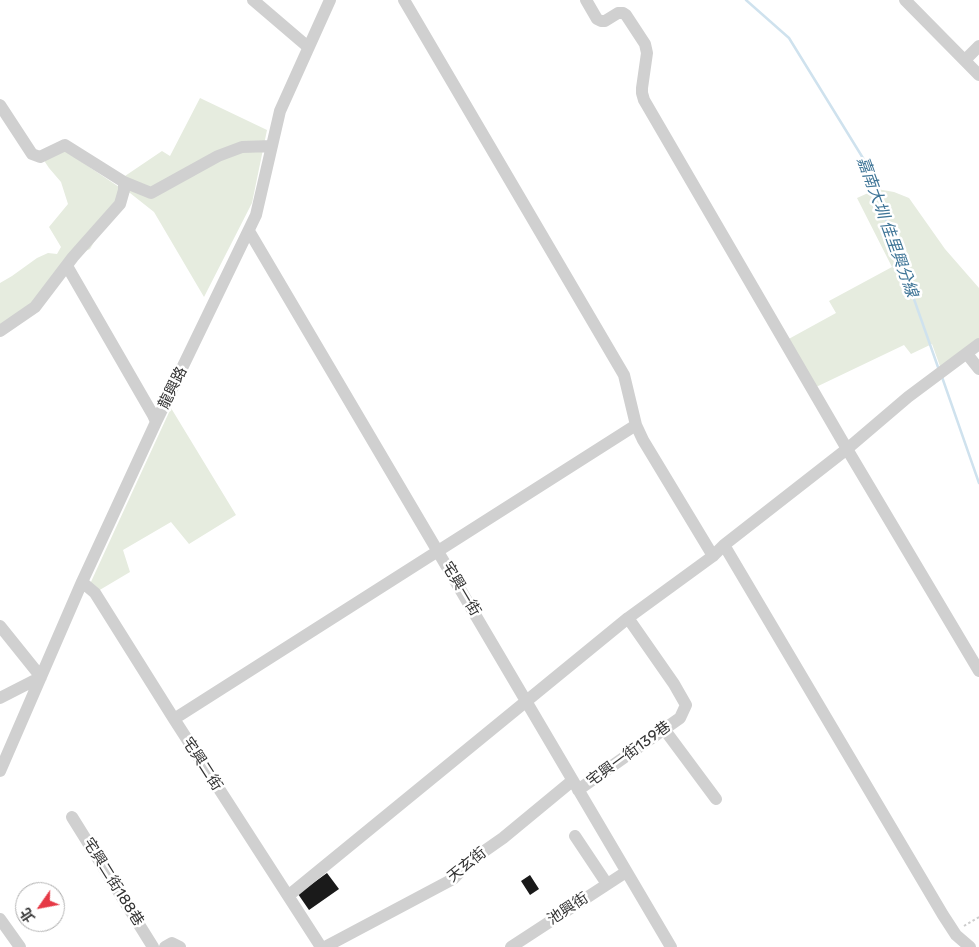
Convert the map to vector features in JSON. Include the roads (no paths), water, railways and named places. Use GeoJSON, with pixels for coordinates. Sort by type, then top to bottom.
{"type":"FeatureCollection","features":[{"type":"Feature","properties":{"kind":"street"},"geometry":{"type":"LineString","coordinates":[[253,0],[308,47]]}},
{"type":"Feature","properties":{"kind":"street","name":"龍興路"},"geometry":{"type":"LineString","coordinates":[[0,771],[82,582],[156,422],[256,216],[280,110],[330,0]]}},
{"type":"Feature","properties":{"kind":"street"},"geometry":{"type":"LineString","coordinates":[[404,0],[624,375],[636,425],[643,440],[713,556]]}},
{"type":"Feature","properties":{"kind":"street"},"geometry":{"type":"LineString","coordinates":[[586,0],[597,19],[601,21],[605,21],[618,13],[626,15],[645,44],[647,53],[642,88],[644,100],[847,449],[979,671]]}},
{"type":"Feature","properties":{"kind":"street"},"geometry":{"type":"LineString","coordinates":[[904,0],[979,75]]}},
{"type":"Feature","properties":{"kind":"street"},"geometry":{"type":"LineString","coordinates":[[965,60],[979,46]]}},
{"type":"Feature","properties":{"kind":"street"},"geometry":{"type":"LineString","coordinates":[[0,105],[32,154],[40,157],[65,145],[124,182],[151,193],[218,156],[242,147],[272,146]]}},
{"type":"Feature","properties":{"kind":"street"},"geometry":{"type":"LineString","coordinates":[[0,331],[35,307],[90,237],[120,204],[124,182]]}},
{"type":"Feature","properties":{"kind":"street","name":"宅興一街"},"geometry":{"type":"LineString","coordinates":[[250,230],[671,947]]}},
{"type":"Feature","properties":{"kind":"street"},"geometry":{"type":"LineString","coordinates":[[67,266],[156,422]]}},
{"type":"Feature","properties":{"kind":"street"},"geometry":{"type":"LineString","coordinates":[[288,896],[628,618],[713,556],[724,545],[847,449],[908,396],[979,344]]}},
{"type":"Feature","properties":{"kind":"street"},"geometry":{"type":"LineString","coordinates":[[967,354],[979,369]]}},
{"type":"Feature","properties":{"kind":"street"},"geometry":{"type":"LineString","coordinates":[[174,719],[636,425]]}},
{"type":"Feature","properties":{"kind":"street"},"geometry":{"type":"LineString","coordinates":[[724,545],[956,935],[970,947]]}},
{"type":"Feature","properties":{"kind":"street","name":"宅興二街"},"geometry":{"type":"LineString","coordinates":[[82,582],[95,593],[174,719],[323,947]]}},
{"type":"Feature","properties":{"kind":"street","name":"宅興一街139巷"},"geometry":{"type":"LineString","coordinates":[[575,785],[680,718],[686,704],[628,618]]}},
{"type":"Feature","properties":{"kind":"street"},"geometry":{"type":"LineString","coordinates":[[0,626],[41,677],[0,698]]}},
{"type":"Feature","properties":{"kind":"street"},"geometry":{"type":"LineString","coordinates":[[664,729],[716,799]]}},
{"type":"Feature","properties":{"kind":"street","name":"天玄街"},"geometry":{"type":"LineString","coordinates":[[323,947],[453,879],[473,858],[504,838],[575,785]]}},
{"type":"Feature","properties":{"kind":"street","name":"宅興二街188巷"},"geometry":{"type":"LineString","coordinates":[[72,817],[153,947]]}},
{"type":"Feature","properties":{"kind":"street"},"geometry":{"type":"LineString","coordinates":[[575,836],[607,884]]}},
{"type":"Feature","properties":{"kind":"street","name":"池興街"},"geometry":{"type":"LineString","coordinates":[[511,947],[626,872]]}},
{"type":"Feature","properties":{"kind":"street"},"geometry":{"type":"LineString","coordinates":[[0,919],[20,947]]}},
{"type":"Feature","properties":{"kind":"street"},"geometry":{"type":"LineString","coordinates":[[166,947],[172,943],[180,947]]}},
{"type":"Feature","properties":{"kind":"waterway","name":"嘉南大圳 佳里興分線"},"geometry":{"type":"LineString","coordinates":[[746,0],[789,38],[866,163],[939,370]]}},
{"type":"Feature","properties":{"kind":"waterway","name":"嘉南大圳 佳里興分線"},"geometry":{"type":"LineString","coordinates":[[942,377],[979,483]]}}]}
